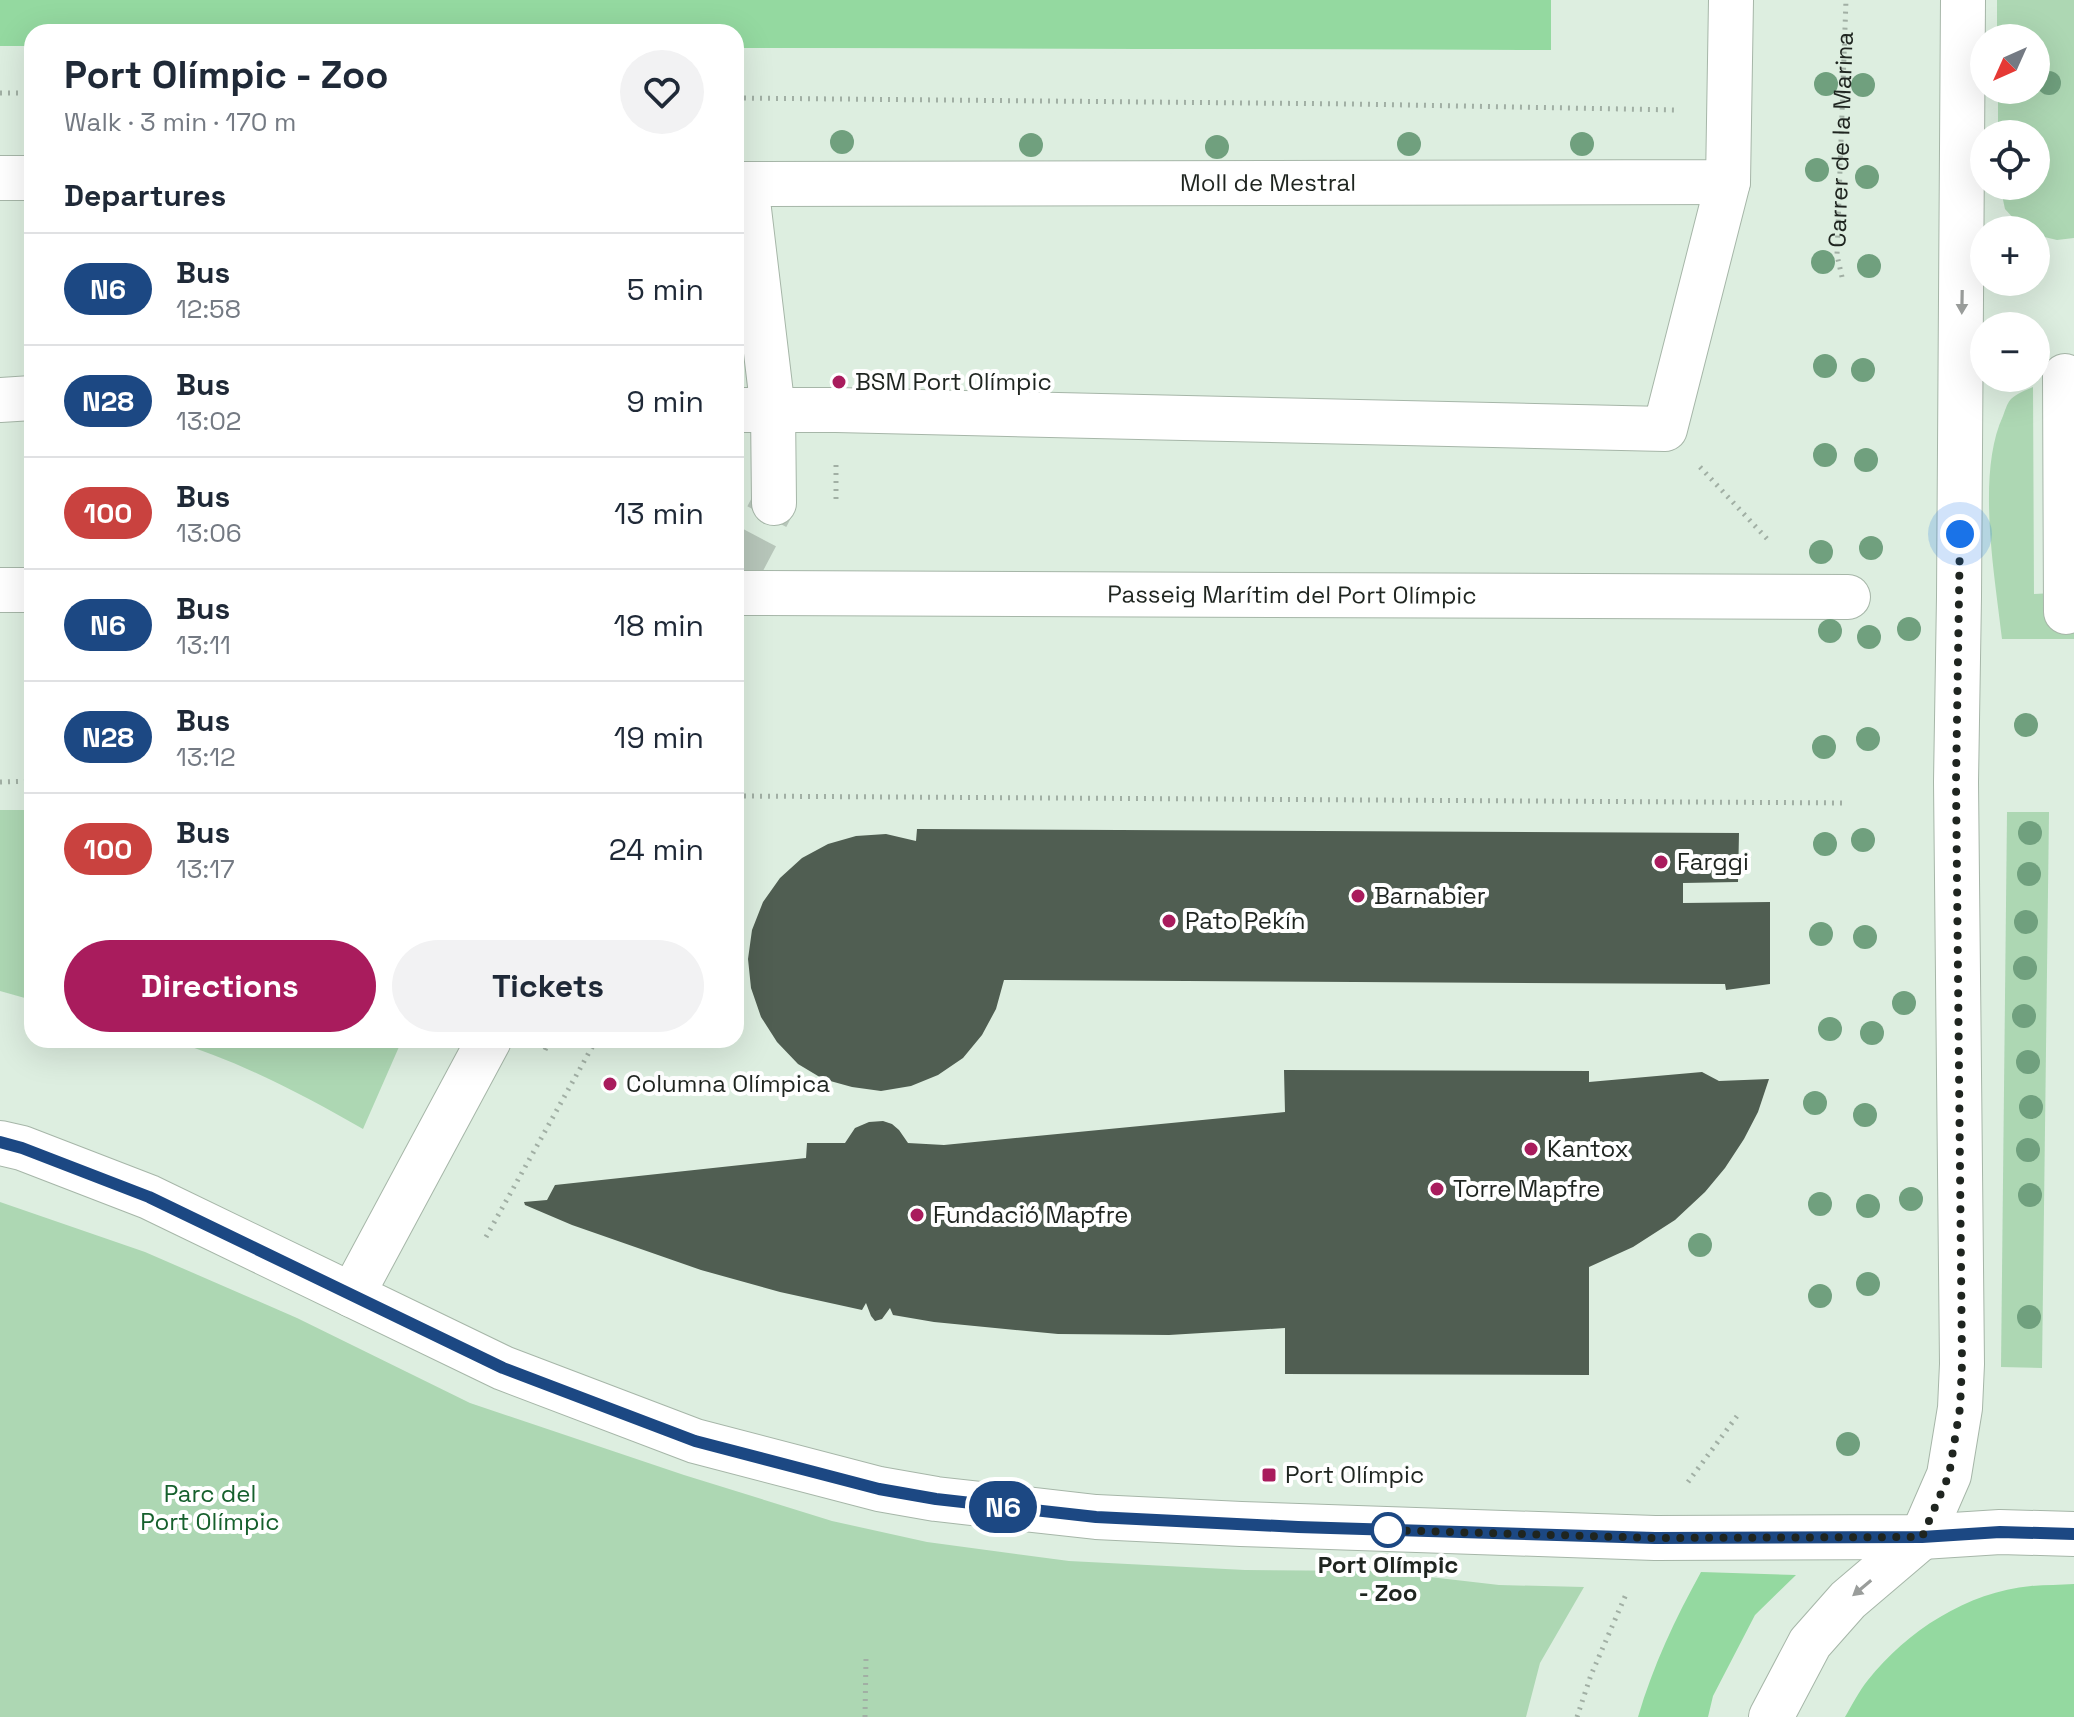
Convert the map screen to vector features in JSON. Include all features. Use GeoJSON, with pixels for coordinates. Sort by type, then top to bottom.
{"type":"FeatureCollection","features":[{"type":"Feature","properties":{"kind":"street"},"geometry":{"type":"LineString","coordinates":[[754,411],[852,410],[1665,429],[1728,182],[1731,0]]}},
{"type":"Feature","properties":{"kind":"street"},"geometry":{"type":"LineString","coordinates":[[1771,1717],[1810,1643],[1848,1600],[1922,1537],[1949,1475],[1960,1408],[1956,782],[1963,0]]}},
{"type":"Feature","properties":{"kind":"street"},"geometry":{"type":"LineString","coordinates":[[0,178],[24,178]]}},
{"type":"Feature","properties":{"kind":"street","name":"Moll de Mestral"},"geometry":{"type":"LineString","coordinates":[[744,184],[1728,182]]}},
{"type":"Feature","properties":{"kind":"street"},"geometry":{"type":"LineString","coordinates":[[744,236],[754,411],[774,503]]}},
{"type":"Feature","properties":{"kind":"street"},"geometry":{"type":"LineString","coordinates":[[2065,376],[2066,612]]}},
{"type":"Feature","properties":{"kind":"street"},"geometry":{"type":"LineString","coordinates":[[0,400],[24,398]]}},
{"type":"Feature","properties":{"kind":"street"},"geometry":{"type":"LineString","coordinates":[[0,590],[24,590]]}},
{"type":"Feature","properties":{"kind":"street","name":"Passeig Marítim del Port Olímpic"},"geometry":{"type":"LineString","coordinates":[[744,593],[1848,597]]}},
{"type":"Feature","properties":{"kind":"street"},"geometry":{"type":"LineString","coordinates":[[352,1295],[485,1048]]}},
{"type":"Feature","properties":{"kind":"street"},"geometry":{"type":"LineString","coordinates":[[0,1143],[22,1148],[149,1197],[503,1368],[695,1441],[879,1489],[936,1499],[1096,1517],[1241,1524],[1655,1538],[1922,1537],[2000,1532],[2074,1534]]}},
{"type":"Feature","properties":{"kind":"path","name":"Carrer de la Marina"},"geometry":{"type":"LineString","coordinates":[[1842,277],[1837,255],[1846,0]]}},
{"type":"Feature","properties":{"kind":"path"},"geometry":{"type":"LineString","coordinates":[[0,93],[24,93]]}},
{"type":"Feature","properties":{"kind":"path"},"geometry":{"type":"LineString","coordinates":[[744,98],[1730,111]]}},
{"type":"Feature","properties":{"kind":"path"},"geometry":{"type":"LineString","coordinates":[[1665,429],[1775,547]]}},
{"type":"Feature","properties":{"kind":"path"},"geometry":{"type":"LineString","coordinates":[[0,782],[24,781]]}},
{"type":"Feature","properties":{"kind":"path"},"geometry":{"type":"LineString","coordinates":[[744,796],[1847,803]]}},
{"type":"Feature","properties":{"kind":"path"},"geometry":{"type":"LineString","coordinates":[[486,1237],[592,1048]]}},
{"type":"Feature","properties":{"kind":"path"},"geometry":{"type":"LineString","coordinates":[[1683,1489],[1740,1412]]}},
{"type":"Feature","properties":{"kind":"path"},"geometry":{"type":"LineString","coordinates":[[1577,1717],[1591,1675],[1632,1580]]}},
{"type":"Feature","properties":{"kind":"path"},"geometry":{"type":"LineString","coordinates":[[865,1717],[866,1658]]}},
{"type":"Feature","properties":{"kind":"green space"},"geometry":{"type":"Polygon","coordinates":[[[1997,0],[2074,0],[2074,238],[2050,238],[2050,216],[2011,216],[2005,209],[2003,200],[2050,200],[2050,120],[1998,120],[1998,104],[2050,104],[2050,24],[1997,24],[1997,0]]]}},
{"type":"Feature","properties":{"kind":"green space"},"geometry":{"type":"Polygon","coordinates":[[[2033,392],[2034,594],[2074,592],[2074,639],[2002,639],[1992,556],[1990,466],[2008,403],[2016,395],[2033,392]]]}},
{"type":"Feature","properties":{"kind":"green space"},"geometry":{"type":"Polygon","coordinates":[[[0,810],[24,810],[24,998],[0,991],[0,810]]]}},
{"type":"Feature","properties":{"kind":"green space"},"geometry":{"type":"Polygon","coordinates":[[[2007,812],[2049,812],[2042,1368],[2001,1367],[2007,812]]]}},
{"type":"Feature","properties":{"kind":"green space"},"geometry":{"type":"Polygon","coordinates":[[[194,1048],[398,1048],[363,1129],[317,1103],[220,1057],[194,1048]]]}},
{"type":"Feature","properties":{"kind":"green space","name":"Parc del Port Olímpic"},"geometry":{"type":"Polygon","coordinates":[[[0,1202],[145,1252],[297,1318],[470,1403],[832,1521],[927,1542],[1069,1561],[1245,1570],[1378,1571],[1499,1585],[1584,1587],[1540,1663],[1526,1717],[0,1717],[0,1202]]]}},
{"type":"Feature","properties":{"kind":"shaded area"},"geometry":{"type":"Polygon","coordinates":[[[0,0],[1551,0],[1551,50],[744,48],[744,24],[24,24],[24,46],[0,46],[0,0]]]}},
{"type":"Feature","properties":{"kind":"shaded area"},"geometry":{"type":"Polygon","coordinates":[[[1701,1572],[1796,1575],[1755,1615],[1713,1696],[1708,1717],[1638,1717],[1665,1643],[1701,1572]]]}},
{"type":"Feature","properties":{"kind":"shaded area"},"geometry":{"type":"Polygon","coordinates":[[[2074,1584],[2074,1717],[1845,1717],[1865,1684],[1884,1662],[1901,1645],[1940,1617],[1984,1596],[2007,1590],[2074,1584]]]}},
{"type":"Feature","properties":{"kind":"pier"},"geometry":{"type":"Polygon","coordinates":[[[744,48],[1551,50],[1551,54],[744,52],[744,48]]]}},
{"type":"Feature","properties":{"kind":"building"},"geometry":{"type":"Polygon","coordinates":[[[917,829],[1739,833],[1738,882],[1683,883],[1683,903],[1770,902],[1770,984],[1726,990],[1725,984],[1004,980],[996,1009],[982,1035],[963,1058],[938,1075],[911,1086],[881,1091],[823,1079],[798,1064],[777,1042],[761,1017],[751,988],[748,959],[752,930],[763,902],[780,878],[802,858],[828,844],[856,836],[886,834],[916,841],[917,829]]]}},
{"type":"Feature","properties":{"kind":"building"},"geometry":{"type":"Polygon","coordinates":[[[1284,1070],[1589,1071],[1589,1082],[1702,1072],[1719,1081],[1769,1079],[1758,1112],[1744,1139],[1705,1192],[1675,1220],[1633,1247],[1589,1267],[1589,1375],[1285,1374],[1285,1328],[1169,1335],[1058,1334],[934,1322],[893,1315],[890,1308],[882,1319],[875,1321],[866,1303],[862,1310],[701,1270],[572,1225],[524,1202],[547,1200],[555,1185],[806,1158],[807,1143],[845,1143],[855,1128],[869,1122],[892,1124],[908,1143],[944,1145],[1285,1112],[1284,1070]]]}},
{"type":"Feature","properties":{"kind":"tunnel"},"geometry":{"type":"LineString","coordinates":[[744,560],[774,503]]}},
{"type":"Feature","properties":{"kind":"bus line","name":"N6"},"geometry":{"type":"LineString","coordinates":[[0,1142],[149,1197],[503,1368],[695,1441],[879,1489],[936,1499],[1096,1517],[1383,1530],[1655,1538],[1922,1537],[2000,1532],[2074,1534]]}},
{"type":"Feature","properties":{"kind":"place","name":"BSM Port Olímpic"},"geometry":{"type":"Point","coordinates":[839,382]}},
{"type":"Feature","properties":{"kind":"place","name":"Farggi"},"geometry":{"type":"Point","coordinates":[1661,862]}},
{"type":"Feature","properties":{"kind":"place","name":"Barnabier"},"geometry":{"type":"Point","coordinates":[1358,896]}},
{"type":"Feature","properties":{"kind":"place","name":"Pato Pekín"},"geometry":{"type":"Point","coordinates":[1169,921]}},
{"type":"Feature","properties":{"kind":"place","name":"Columna Olímpica"},"geometry":{"type":"Point","coordinates":[610,1084]}},
{"type":"Feature","properties":{"kind":"place","name":"Kantox"},"geometry":{"type":"Point","coordinates":[1531,1149]}},
{"type":"Feature","properties":{"kind":"place","name":"Torre Mapfre"},"geometry":{"type":"Point","coordinates":[1437,1189]}},
{"type":"Feature","properties":{"kind":"place","name":"Fundació Mapfre"},"geometry":{"type":"Point","coordinates":[917,1215]}},
{"type":"Feature","properties":{"kind":"place","name":"Port Olímpic"},"geometry":{"type":"Point","coordinates":[1269,1475]}},
{"type":"Feature","properties":{"kind":"place","name":"Port Olímpic - Zoo"},"geometry":{"type":"Point","coordinates":[1388,1530]}},
{"type":"Feature","properties":{"kind":"route"},"geometry":{"type":"LineString","coordinates":[[1388,1530],[1383,1530],[1655,1538],[1922,1537],[1949,1475],[1960,1408],[1962,1364],[1956,782],[1960,534]]}}]}
